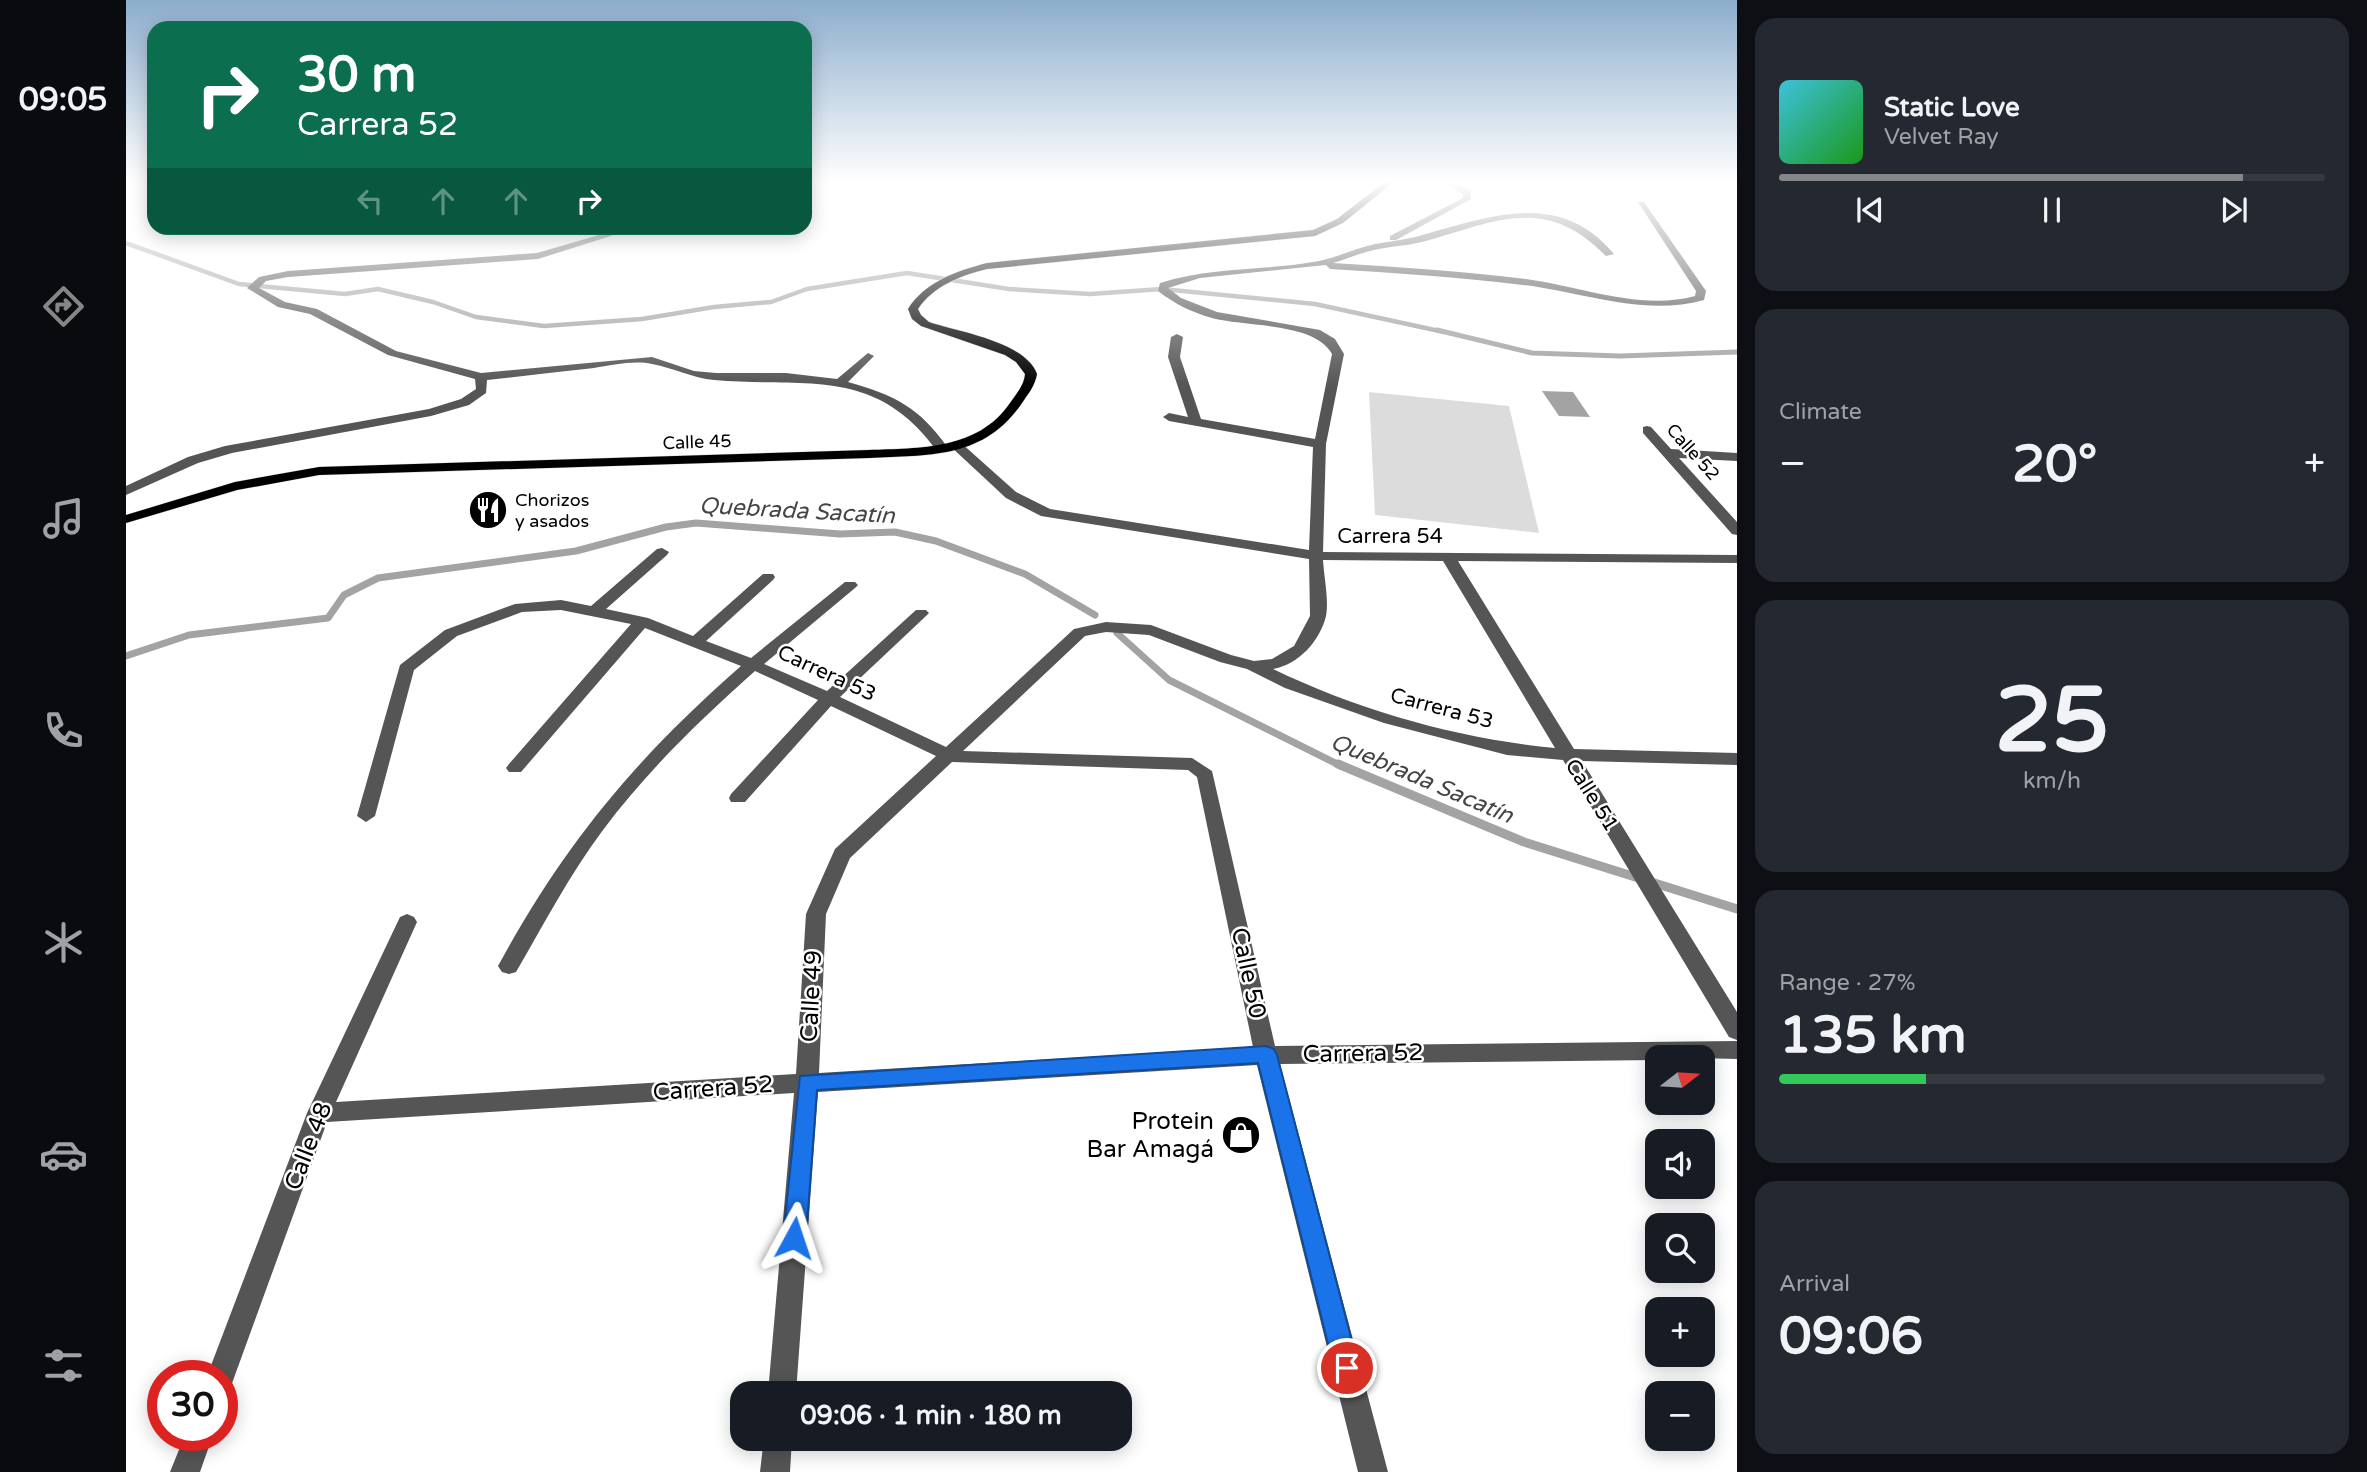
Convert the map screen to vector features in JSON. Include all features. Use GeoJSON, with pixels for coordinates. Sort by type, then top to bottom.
{"type":"FeatureCollection","features":[{"type":"Feature","properties":{"kind":"main road","name":"Calle 45"},"geometry":{"type":"LineString","coordinates":[[126,519],[235,486],[319,471],[869,454],[948,446],[991,432],[1004,421],[1030,384],[1032,374],[1029,367],[1012,354],[943,331],[916,317],[913,309],[916,301],[968,271],[1015,263],[1148,250]]}},
{"type":"Feature","properties":{"kind":"street"},"geometry":{"type":"LineString","coordinates":[[126,491],[192,460],[230,449],[431,412],[465,402],[482,390],[481,377],[392,353],[313,311],[282,305],[252,288],[263,279],[288,274],[538,256],[559,250]]}},
{"type":"Feature","properties":{"kind":"street"},"geometry":{"type":"LineString","coordinates":[[1313,265],[1365,250]]}},
{"type":"Feature","properties":{"kind":"street"},"geometry":{"type":"LineString","coordinates":[[1604,250],[1609,254]]}},
{"type":"Feature","properties":{"kind":"street"},"geometry":{"type":"LineString","coordinates":[[1252,665],[1276,664],[1301,649],[1318,616],[1316,556],[1320,444],[1338,354],[1331,341],[1316,332],[1194,308],[1173,300],[1162,289],[1164,285],[1184,278],[1313,265],[1389,268],[1528,282],[1628,300],[1672,303],[1700,298],[1701,292],[1672,250]]}},
{"type":"Feature","properties":{"kind":"street"},"geometry":{"type":"LineString","coordinates":[[1177,337],[1174,357],[1196,422]]}},
{"type":"Feature","properties":{"kind":"street"},"geometry":{"type":"LineString","coordinates":[[840,383],[868,356]]}},
{"type":"Feature","properties":{"kind":"street","name":"Carrera 54"},"geometry":{"type":"LineString","coordinates":[[481,377],[620,361],[652,360],[692,374],[716,377],[786,377],[840,383],[885,396],[920,417],[948,446],[1012,495],[1046,513],[1316,556],[1737,559]]}},
{"type":"Feature","properties":{"kind":"street"},"geometry":{"type":"LineString","coordinates":[[1169,417],[1320,444]]}},
{"type":"Feature","properties":{"kind":"street","name":"Calle 52"},"geometry":{"type":"LineString","coordinates":[[1647,430],[1737,531]]}},
{"type":"Feature","properties":{"kind":"street"},"geometry":{"type":"LineString","coordinates":[[1668,453],[1737,457]]}},
{"type":"Feature","properties":{"kind":"street"},"geometry":{"type":"LineString","coordinates":[[595,611],[662,552]]}},
{"type":"Feature","properties":{"kind":"street","name":"Calle 51"},"geometry":{"type":"LineString","coordinates":[[1448,557],[1737,1031]]}},
{"type":"Feature","properties":{"kind":"street"},"geometry":{"type":"LineString","coordinates":[[695,642],[768,577]]}},
{"type":"Feature","properties":{"kind":"street"},"geometry":{"type":"LineString","coordinates":[[509,966],[595,826],[655,757],[752,664],[850,584]]}},
{"type":"Feature","properties":{"kind":"street","name":"Carrera 53"},"geometry":{"type":"LineString","coordinates":[[366,816],[406,668],[451,633],[520,607],[562,605],[642,621],[752,664],[950,756],[1192,764]]}},
{"type":"Feature","properties":{"kind":"street"},"geometry":{"type":"LineString","coordinates":[[738,798],[829,698],[921,614]]}},
{"type":"Feature","properties":{"kind":"street"},"geometry":{"type":"LineString","coordinates":[[515,768],[642,621]]}},
{"type":"Feature","properties":{"kind":"street","name":"Carrera 53"},"geometry":{"type":"LineString","coordinates":[[842,854],[1080,632],[1106,627],[1151,630],[1226,659],[1252,665],[1304,688],[1447,736],[1507,749],[1567,755],[1737,759]]}},
{"type":"Feature","properties":{"kind":"street","name":"Calle 50"},"geometry":{"type":"LineString","coordinates":[[1192,764],[1206,775],[1266,1055],[1373,1472]]}},
{"type":"Feature","properties":{"kind":"street","name":"Calle 49"},"geometry":{"type":"LineString","coordinates":[[783,1381],[807,1082],[816,914],[842,854]]}},
{"type":"Feature","properties":{"kind":"street","name":"Calle 48"},"geometry":{"type":"LineString","coordinates":[[227,1360],[319,1113],[407,922]]}},
{"type":"Feature","properties":{"kind":"street","name":"Carrera 52"},"geometry":{"type":"LineString","coordinates":[[319,1113],[1266,1055],[1737,1050]]}},
{"type":"Feature","properties":{"kind":"street"},"geometry":{"type":"LineString","coordinates":[[185,1472],[193,1451]]}},
{"type":"Feature","properties":{"kind":"street"},"geometry":{"type":"LineString","coordinates":[[775,1472],[777,1451]]}},
{"type":"Feature","properties":{"kind":"shaded area"},"geometry":{"type":"Polygon","coordinates":[[[1542,391],[1573,392],[1590,417],[1559,416],[1542,391]]]}},
{"type":"Feature","properties":{"kind":"shaded area"},"geometry":{"type":"Polygon","coordinates":[[[1369,392],[1509,406],[1539,533],[1375,515],[1369,392]]]}},
{"type":"Feature","properties":{"kind":"waterway"},"geometry":{"type":"LineString","coordinates":[[144,250],[239,284],[345,294],[378,289],[433,302],[476,317],[544,326],[642,319],[714,307],[771,302],[807,289],[907,273],[1009,289],[1090,294],[1162,289],[1315,304],[1444,332]]}},
{"type":"Feature","properties":{"kind":"waterway"},"geometry":{"type":"LineString","coordinates":[[1437,330],[1532,353],[1620,356],[1737,352]]}},
{"type":"Feature","properties":{"kind":"waterway","name":"Quebrada Sacatín"},"geometry":{"type":"LineString","coordinates":[[126,656],[189,635],[328,618],[344,595],[378,578],[576,551],[666,527],[696,523],[840,534],[895,532],[936,541],[1025,574],[1095,615]]}},
{"type":"Feature","properties":{"kind":"waterway","name":"Quebrada Sacatín"},"geometry":{"type":"LineString","coordinates":[[1117,633],[1169,680],[1341,766]]}},
{"type":"Feature","properties":{"kind":"waterway","name":"Quebrada Sacatín"},"geometry":{"type":"LineString","coordinates":[[1338,764],[1524,842],[1737,909]]}},
{"type":"Feature","properties":{"kind":"place","name":"Chorizos y asados"},"geometry":{"type":"Point","coordinates":[488,510]}},
{"type":"Feature","properties":{"kind":"place","name":"Protein Bar Amagá"},"geometry":{"type":"Point","coordinates":[1241,1135]}},
{"type":"Feature","properties":{"kind":"route"},"geometry":{"type":"LineString","coordinates":[[794,1238],[807,1082],[1266,1055],[1347,1368]]}}]}
